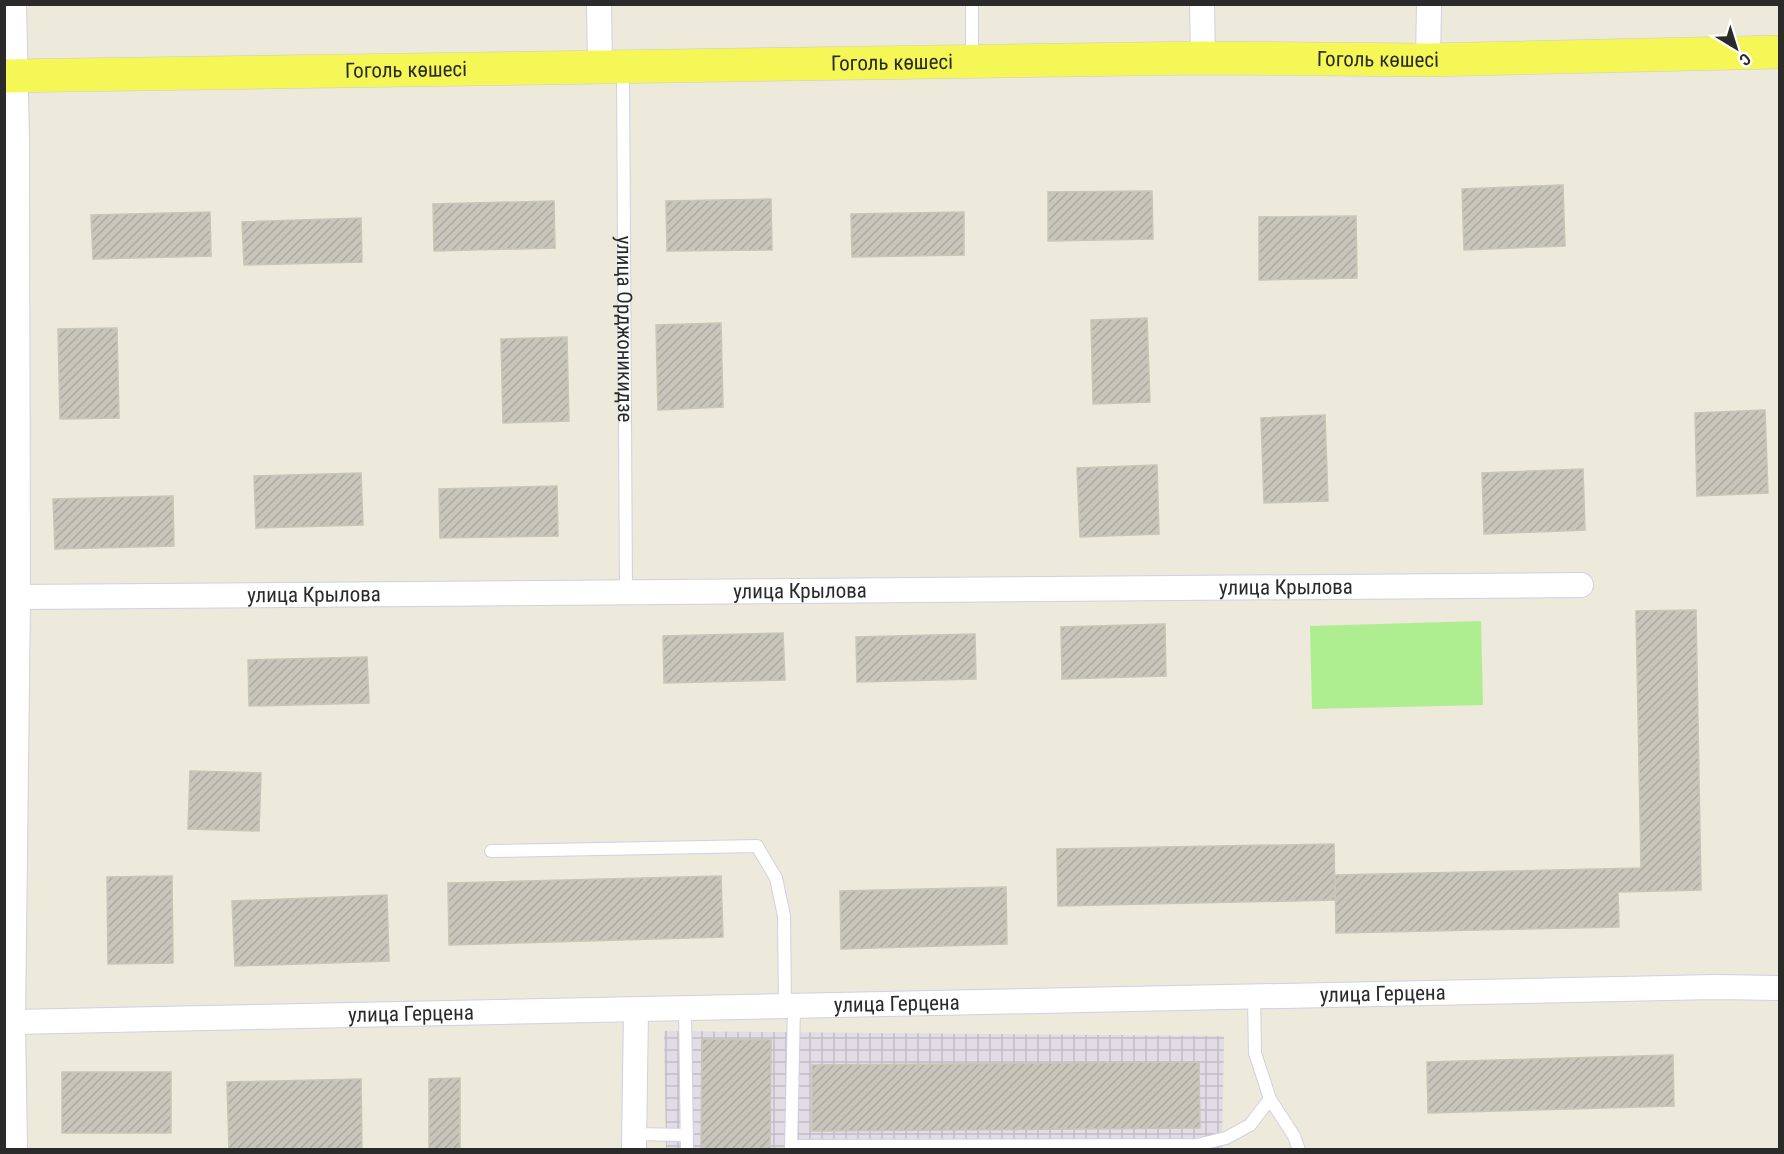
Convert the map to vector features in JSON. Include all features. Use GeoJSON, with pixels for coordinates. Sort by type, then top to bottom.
{"type":"FeatureCollection","features":[{"type":"Feature","properties":{"kind":"main road","name":"Гоголь көшесі"},"geometry":{"type":"LineString","coordinates":[[10,76],[1203,58],[1428,60],[1779,52]]}},
{"type":"Feature","properties":{"kind":"street"},"geometry":{"type":"LineString","coordinates":[[14,4],[10,76],[17,139],[18,597],[11,668],[15,1149]]}},
{"type":"Feature","properties":{"kind":"street","name":"улица Орджоникидзе"},"geometry":{"type":"LineString","coordinates":[[599,4],[611,67]]}},
{"type":"Feature","properties":{"kind":"street"},"geometry":{"type":"LineString","coordinates":[[1202,4],[1203,58]]}},
{"type":"Feature","properties":{"kind":"street"},"geometry":{"type":"LineString","coordinates":[[1428,60],[1429,4]]}},
{"type":"Feature","properties":{"kind":"street","name":"улица Крылова"},"geometry":{"type":"LineString","coordinates":[[18,597],[1581,585]]}},
{"type":"Feature","properties":{"kind":"street","name":"улица Герцена"},"geometry":{"type":"LineString","coordinates":[[13,1022],[636,1011],[1714,987],[1779,988]]}},
{"type":"Feature","properties":{"kind":"street"},"geometry":{"type":"LineString","coordinates":[[634,1142],[636,1011]]}},
{"type":"Feature","properties":{"kind":"lane"},"geometry":{"type":"LineString","coordinates":[[972,4],[972,62]]}},
{"type":"Feature","properties":{"kind":"lane","name":"улица Орджоникидзе"},"geometry":{"type":"LineString","coordinates":[[611,67],[626,592]]}},
{"type":"Feature","properties":{"kind":"lane"},"geometry":{"type":"LineString","coordinates":[[491,851],[757,846],[776,878],[784,916],[789,1006],[791,1148],[1197,1145],[1226,1138],[1250,1125],[1270,1099]]}},
{"type":"Feature","properties":{"kind":"lane"},"geometry":{"type":"LineString","coordinates":[[1254,997],[1255,1053],[1270,1099],[1294,1136],[1299,1149]]}},
{"type":"Feature","properties":{"kind":"lane"},"geometry":{"type":"LineString","coordinates":[[685,1009],[687,1149]]}},
{"type":"Feature","properties":{"kind":"lane"},"geometry":{"type":"LineString","coordinates":[[634,1142],[687,1135]]}},
{"type":"Feature","properties":{"kind":"shaded area"},"geometry":{"type":"Polygon","coordinates":[[[664,1031],[1224,1036],[1222,1149],[666,1149],[664,1031]]]}},
{"type":"Feature","properties":{"kind":"green space"},"geometry":{"type":"Polygon","coordinates":[[[1481,621],[1483,705],[1312,709],[1310,626],[1481,621]]]}},
{"type":"Feature","properties":{"kind":"building"},"geometry":{"type":"Polygon","coordinates":[[[1563,185],[1565,246],[1464,250],[1462,189],[1563,185]]]}},
{"type":"Feature","properties":{"kind":"building"},"geometry":{"type":"Polygon","coordinates":[[[1152,191],[1153,239],[1048,241],[1048,192],[1152,191]]]}},
{"type":"Feature","properties":{"kind":"building"},"geometry":{"type":"Polygon","coordinates":[[[771,199],[772,250],[667,251],[666,201],[771,199]]]}},
{"type":"Feature","properties":{"kind":"building"},"geometry":{"type":"Polygon","coordinates":[[[554,201],[555,248],[434,251],[433,204],[554,201]]]}},
{"type":"Feature","properties":{"kind":"building"},"geometry":{"type":"Polygon","coordinates":[[[210,212],[211,256],[93,259],[91,215],[210,212]]]}},
{"type":"Feature","properties":{"kind":"building"},"geometry":{"type":"Polygon","coordinates":[[[964,212],[964,255],[852,257],[851,214],[964,212]]]}},
{"type":"Feature","properties":{"kind":"building"},"geometry":{"type":"Polygon","coordinates":[[[1356,216],[1357,278],[1259,280],[1259,217],[1356,216]]]}},
{"type":"Feature","properties":{"kind":"building"},"geometry":{"type":"Polygon","coordinates":[[[361,218],[362,262],[244,265],[242,222],[361,218]]]}},
{"type":"Feature","properties":{"kind":"building"},"geometry":{"type":"Polygon","coordinates":[[[1147,318],[1150,402],[1093,404],[1091,320],[1147,318]]]}},
{"type":"Feature","properties":{"kind":"building"},"geometry":{"type":"Polygon","coordinates":[[[721,323],[723,407],[658,410],[656,325],[721,323]]]}},
{"type":"Feature","properties":{"kind":"building"},"geometry":{"type":"Polygon","coordinates":[[[117,328],[119,418],[60,419],[58,329],[117,328]]]}},
{"type":"Feature","properties":{"kind":"building"},"geometry":{"type":"Polygon","coordinates":[[[567,337],[569,421],[503,423],[501,339],[567,337]]]}},
{"type":"Feature","properties":{"kind":"building"},"geometry":{"type":"Polygon","coordinates":[[[1765,410],[1768,493],[1697,496],[1695,413],[1765,410]]]}},
{"type":"Feature","properties":{"kind":"building"},"geometry":{"type":"Polygon","coordinates":[[[1325,415],[1328,501],[1264,503],[1261,418],[1325,415]]]}},
{"type":"Feature","properties":{"kind":"building"},"geometry":{"type":"Polygon","coordinates":[[[1157,465],[1159,534],[1080,537],[1077,468],[1157,465]]]}},
{"type":"Feature","properties":{"kind":"building"},"geometry":{"type":"Polygon","coordinates":[[[1583,469],[1585,530],[1484,534],[1482,473],[1583,469]]]}},
{"type":"Feature","properties":{"kind":"building"},"geometry":{"type":"Polygon","coordinates":[[[361,473],[363,525],[256,528],[254,476],[361,473]]]}},
{"type":"Feature","properties":{"kind":"building"},"geometry":{"type":"Polygon","coordinates":[[[557,486],[558,536],[440,538],[439,489],[557,486]]]}},
{"type":"Feature","properties":{"kind":"building"},"geometry":{"type":"Polygon","coordinates":[[[173,496],[174,546],[55,549],[53,499],[173,496]]]}},
{"type":"Feature","properties":{"kind":"building"},"geometry":{"type":"Polygon","coordinates":[[[1696,610],[1701,890],[1618,892],[1619,927],[1336,933],[1335,875],[1641,868],[1636,611],[1696,610]]]}},
{"type":"Feature","properties":{"kind":"building"},"geometry":{"type":"Polygon","coordinates":[[[1165,624],[1166,676],[1062,679],[1061,627],[1165,624]]]}},
{"type":"Feature","properties":{"kind":"building"},"geometry":{"type":"Polygon","coordinates":[[[783,633],[785,680],[664,683],[663,636],[783,633]]]}},
{"type":"Feature","properties":{"kind":"building"},"geometry":{"type":"Polygon","coordinates":[[[975,634],[976,679],[857,682],[856,637],[975,634]]]}},
{"type":"Feature","properties":{"kind":"building"},"geometry":{"type":"Polygon","coordinates":[[[367,657],[369,703],[249,706],[248,660],[367,657]]]}},
{"type":"Feature","properties":{"kind":"building"},"geometry":{"type":"Polygon","coordinates":[[[190,771],[261,773],[259,831],[188,829],[190,771]]]}},
{"type":"Feature","properties":{"kind":"building"},"geometry":{"type":"Polygon","coordinates":[[[1334,844],[1335,900],[1058,906],[1057,849],[1334,844]]]}},
{"type":"Feature","properties":{"kind":"building"},"geometry":{"type":"Polygon","coordinates":[[[172,876],[173,963],[108,964],[107,877],[172,876]]]}},
{"type":"Feature","properties":{"kind":"building"},"geometry":{"type":"Polygon","coordinates":[[[721,876],[723,937],[449,945],[448,883],[721,876]]]}},
{"type":"Feature","properties":{"kind":"building"},"geometry":{"type":"Polygon","coordinates":[[[1006,887],[1007,944],[841,949],[840,891],[1006,887]]]}},
{"type":"Feature","properties":{"kind":"building"},"geometry":{"type":"Polygon","coordinates":[[[387,895],[389,961],[235,966],[232,901],[387,895]]]}},
{"type":"Feature","properties":{"kind":"building"},"geometry":{"type":"Polygon","coordinates":[[[702,1039],[771,1040],[770,1150],[701,1150],[702,1039]]]}},
{"type":"Feature","properties":{"kind":"building"},"geometry":{"type":"Polygon","coordinates":[[[1673,1055],[1674,1106],[1428,1113],[1427,1062],[1673,1055]]]}},
{"type":"Feature","properties":{"kind":"building"},"geometry":{"type":"Polygon","coordinates":[[[1199,1062],[1200,1128],[812,1131],[812,1065],[1199,1062]]]}},
{"type":"Feature","properties":{"kind":"building"},"geometry":{"type":"Polygon","coordinates":[[[62,1072],[171,1072],[171,1133],[62,1133],[62,1072]]]}},
{"type":"Feature","properties":{"kind":"building"},"geometry":{"type":"Polygon","coordinates":[[[460,1078],[460,1150],[429,1150],[429,1079],[460,1078]]]}},
{"type":"Feature","properties":{"kind":"building"},"geometry":{"type":"Polygon","coordinates":[[[361,1079],[362,1150],[229,1150],[227,1082],[361,1079]]]}}]}
